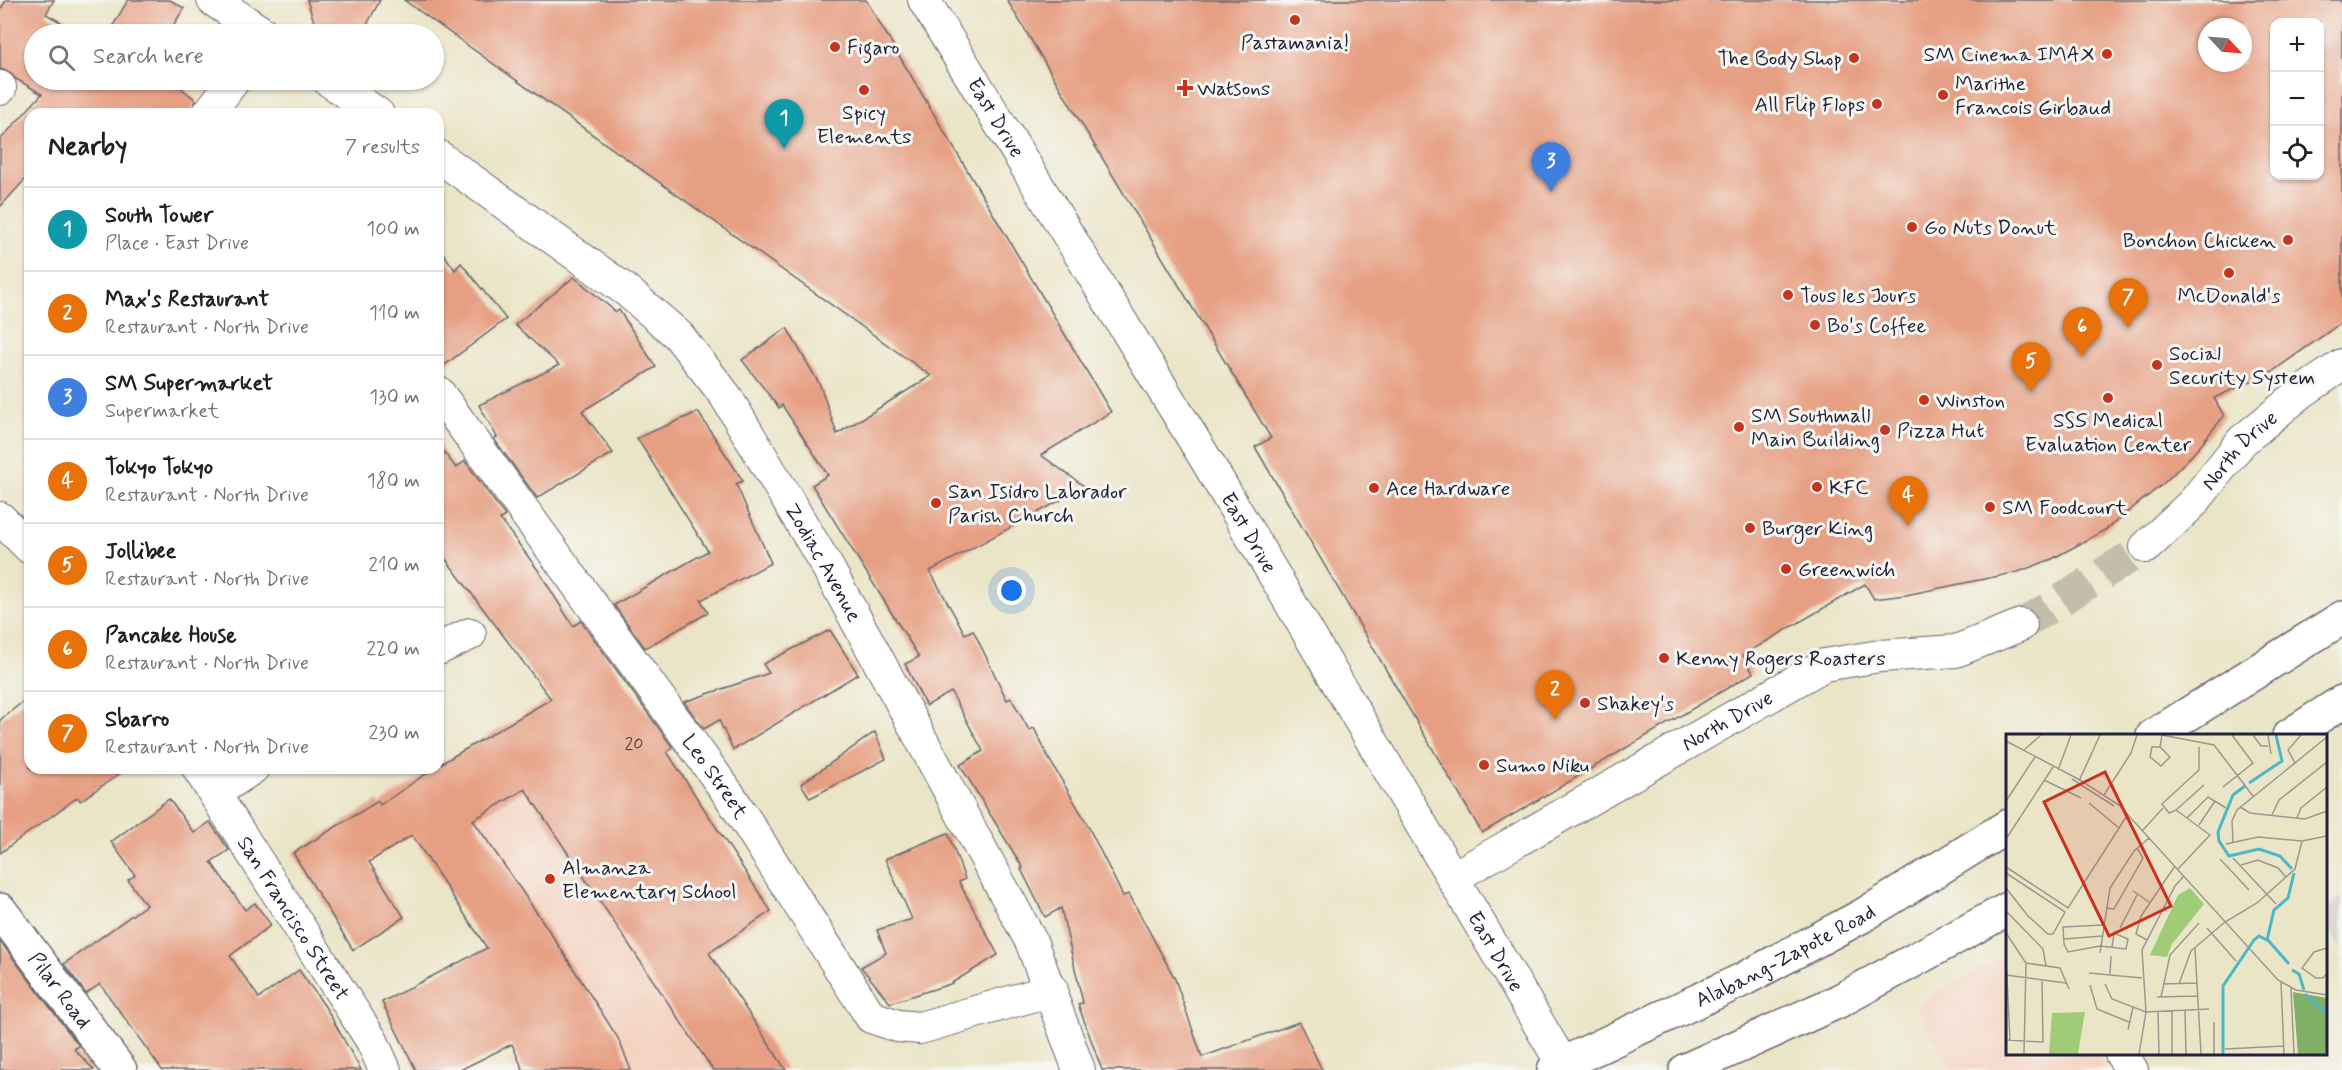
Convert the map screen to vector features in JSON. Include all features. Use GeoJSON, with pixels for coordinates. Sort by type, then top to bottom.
{"type":"FeatureCollection","features":[{"type":"Feature","properties":{"kind":"main road"},"geometry":{"type":"LineString","coordinates":[[2155,734],[2342,618]]}},
{"type":"Feature","properties":{"kind":"main road"},"geometry":{"type":"LineString","coordinates":[[2291,734],[2342,702]]}},
{"type":"Feature","properties":{"kind":"main road","name":"Alabang-Zapote Road"},"geometry":{"type":"LineString","coordinates":[[1561,1068],[1742,980],[1852,921],[2006,827]]}},
{"type":"Feature","properties":{"kind":"main road","name":"Pilar Road"},"geometry":{"type":"LineString","coordinates":[[0,910],[120,1070]]}},
{"type":"Feature","properties":{"kind":"main road"},"geometry":{"type":"LineString","coordinates":[[1686,1070],[1719,1058],[1839,1000],[2006,910]]}},
{"type":"Feature","properties":{"kind":"street"},"geometry":{"type":"LineString","coordinates":[[213,0],[249,24]]}},
{"type":"Feature","properties":{"kind":"street","name":"East Drive"},"geometry":{"type":"LineString","coordinates":[[924,0],[1208,463],[1338,687],[1454,877],[1561,1068]]}},
{"type":"Feature","properties":{"kind":"street"},"geometry":{"type":"LineString","coordinates":[[213,108],[226,90]]}},
{"type":"Feature","properties":{"kind":"street"},"geometry":{"type":"LineString","coordinates":[[343,90],[369,108]]}},
{"type":"Feature","properties":{"kind":"street","name":"Zodiac Avenue"},"geometry":{"type":"LineString","coordinates":[[444,160],[627,291],[678,335],[725,395],[828,568],[1031,941],[1052,990],[1079,1070]]}},
{"type":"Feature","properties":{"kind":"street","name":"North Drive"},"geometry":{"type":"LineString","coordinates":[[2146,546],[2193,503],[2242,441],[2302,392],[2342,365]]}},
{"type":"Feature","properties":{"kind":"street","name":"Leo Street"},"geometry":{"type":"LineString","coordinates":[[444,400],[730,796],[871,1017],[898,1026],[920,1028],[1052,990]]}},
{"type":"Feature","properties":{"kind":"street"},"geometry":{"type":"LineString","coordinates":[[0,518],[24,542]]}},
{"type":"Feature","properties":{"kind":"street","name":"North Drive"},"geometry":{"type":"LineString","coordinates":[[1454,877],[1824,664],[1880,656],[1956,651],[2021,625]]}},
{"type":"Feature","properties":{"kind":"street"},"geometry":{"type":"LineString","coordinates":[[444,646],[470,634]]}},
{"type":"Feature","properties":{"kind":"street"},"geometry":{"type":"LineString","coordinates":[[206,780],[230,774]]}},
{"type":"Feature","properties":{"kind":"street","name":"San Francisco Street"},"geometry":{"type":"LineString","coordinates":[[206,780],[372,1041],[385,1070]]}},
{"type":"Feature","properties":{"kind":"street"},"geometry":{"type":"LineString","coordinates":[[2122,1055],[2132,1070]]}},
{"type":"Feature","properties":{"kind":"shaded area","name":"Almanza Elementary School"},"geometry":{"type":"Polygon","coordinates":[[[543,702],[789,1070],[514,1070],[510,1060],[539,1050],[493,961],[386,796],[423,774],[444,774],[444,761],[543,702]]]}},
{"type":"Feature","properties":{"kind":"shaded area"},"geometry":{"type":"Polygon","coordinates":[[[2342,896],[2342,950],[2327,927],[2327,907],[2342,896]]]}},
{"type":"Feature","properties":{"kind":"shaded area"},"geometry":{"type":"Polygon","coordinates":[[[2006,954],[2006,1055],[2097,1055],[2105,1070],[1952,1070],[1915,1006],[2006,954]]]}},
{"type":"Feature","properties":{"kind":"building"},"geometry":{"type":"Polygon","coordinates":[[[6,0],[54,0],[46,14],[64,24],[24,24],[24,84],[9,72],[0,69],[0,10],[6,0]]]}},
{"type":"Feature","properties":{"kind":"building"},"geometry":{"type":"Polygon","coordinates":[[[128,0],[170,0],[184,8],[174,24],[114,24],[128,0]]]}},
{"type":"Feature","properties":{"kind":"building"},"geometry":{"type":"Polygon","coordinates":[[[307,0],[380,0],[367,24],[315,24],[307,0]]]}},
{"type":"Feature","properties":{"kind":"building"},"geometry":{"type":"Polygon","coordinates":[[[404,0],[866,0],[1111,412],[1041,455],[1085,487],[930,571],[965,634],[973,630],[1007,700],[1011,698],[1029,730],[1034,728],[1049,759],[1084,818],[1123,896],[1129,894],[1175,979],[1202,1057],[1299,1022],[1322,1070],[1102,1070],[1078,1004],[1083,1003],[1061,908],[1045,917],[1021,869],[1023,868],[960,765],[983,751],[951,692],[926,706],[905,664],[919,657],[812,485],[828,475],[782,405],[779,408],[742,360],[787,328],[820,385],[837,434],[931,376],[444,29],[444,24],[438,24],[404,0]]]}},
{"type":"Feature","properties":{"kind":"building","name":"SM Southmall Main Building"},"geometry":{"type":"Polygon","coordinates":[[[1007,0],[2342,0],[2342,322],[2273,371],[2214,398],[2224,416],[2192,455],[2164,483],[2105,530],[2052,559],[2018,572],[1906,595],[1874,599],[1865,584],[1743,655],[1753,673],[1482,833],[1255,447],[1271,438],[1007,0]]]}},
{"type":"Feature","properties":{"kind":"building"},"geometry":{"type":"Polygon","coordinates":[[[35,90],[184,90],[196,100],[193,108],[29,108],[42,94],[35,90]]]}},
{"type":"Feature","properties":{"kind":"building"},"geometry":{"type":"Polygon","coordinates":[[[24,114],[24,181],[0,207],[0,140],[24,114]]]}},
{"type":"Feature","properties":{"kind":"building"},"geometry":{"type":"Polygon","coordinates":[[[444,254],[455,270],[461,263],[506,319],[444,366],[444,254]]]}},
{"type":"Feature","properties":{"kind":"building"},"geometry":{"type":"Polygon","coordinates":[[[574,277],[616,312],[619,310],[656,367],[582,411],[613,453],[537,498],[494,439],[497,437],[479,405],[559,365],[515,325],[574,277]]]}},
{"type":"Feature","properties":{"kind":"building"},"geometry":{"type":"Polygon","coordinates":[[[698,412],[743,481],[736,484],[771,563],[701,600],[708,613],[645,648],[614,605],[708,551],[637,438],[698,412]]]}},
{"type":"Feature","properties":{"kind":"building"},"geometry":{"type":"Polygon","coordinates":[[[444,452],[456,468],[465,461],[505,516],[500,519],[538,570],[573,626],[581,621],[673,748],[667,752],[771,911],[709,953],[786,1070],[713,1070],[525,789],[473,820],[548,929],[618,1038],[631,1070],[523,1070],[512,1044],[460,1070],[416,1070],[382,1002],[487,948],[412,835],[369,862],[404,917],[353,950],[293,853],[378,801],[380,805],[426,774],[444,774],[444,762],[551,699],[444,557],[444,452]]]}},
{"type":"Feature","properties":{"kind":"building"},"geometry":{"type":"Polygon","coordinates":[[[830,630],[858,674],[733,750],[719,720],[704,729],[684,702],[769,673],[763,664],[830,630]]]}},
{"type":"Feature","properties":{"kind":"building"},"geometry":{"type":"Polygon","coordinates":[[[24,701],[24,774],[119,774],[80,801],[78,797],[0,853],[0,720],[24,701]]]}},
{"type":"Feature","properties":{"kind":"building"},"geometry":{"type":"Polygon","coordinates":[[[875,732],[886,759],[810,798],[801,784],[875,732]]]}},
{"type":"Feature","properties":{"kind":"building"},"geometry":{"type":"Polygon","coordinates":[[[169,799],[194,833],[210,822],[229,850],[211,862],[245,910],[255,903],[271,925],[230,956],[259,998],[299,970],[326,1008],[361,1070],[162,1070],[100,984],[86,994],[64,964],[146,905],[128,880],[135,875],[111,842],[169,799]]]}},
{"type":"Feature","properties":{"kind":"building"},"geometry":{"type":"Polygon","coordinates":[[[948,833],[965,879],[959,882],[998,955],[950,984],[890,1003],[861,967],[886,953],[877,930],[912,919],[885,859],[948,833]]]}},
{"type":"Feature","properties":{"kind":"building"},"geometry":{"type":"Polygon","coordinates":[[[0,941],[79,1046],[74,1049],[94,1070],[0,1070],[0,941]]]}},
{"type":"Feature","properties":{"kind":"tunnel"},"geometry":{"type":"LineString","coordinates":[[2021,625],[2146,547]]}},
{"type":"Feature","properties":{"kind":"place","name":"Pastamania!"},"geometry":{"type":"Point","coordinates":[1295,20]}},
{"type":"Feature","properties":{"kind":"place","name":"Figaro"},"geometry":{"type":"Point","coordinates":[835,47]}},
{"type":"Feature","properties":{"kind":"place","name":"SM Cinema IMAX"},"geometry":{"type":"Point","coordinates":[2107,54]}},
{"type":"Feature","properties":{"kind":"place","name":"The Body Shop"},"geometry":{"type":"Point","coordinates":[1854,58]}},
{"type":"Feature","properties":{"kind":"place","name":"Watsons"},"geometry":{"type":"Point","coordinates":[1185,88]}},
{"type":"Feature","properties":{"kind":"place","name":"Spicy Elements"},"geometry":{"type":"Point","coordinates":[864,90]}},
{"type":"Feature","properties":{"kind":"place","name":"Marithe Francois Girbaud"},"geometry":{"type":"Point","coordinates":[1943,95]}},
{"type":"Feature","properties":{"kind":"place","name":"All Flip Flops"},"geometry":{"type":"Point","coordinates":[1877,104]}},
{"type":"Feature","properties":{"kind":"place","name":"South Tower"},"geometry":{"type":"Point","coordinates":[784,149]}},
{"type":"Feature","properties":{"kind":"place","name":"SM Supermarket"},"geometry":{"type":"Point","coordinates":[1551,192]}},
{"type":"Feature","properties":{"kind":"place","name":"Go Nuts Donut"},"geometry":{"type":"Point","coordinates":[1912,227]}},
{"type":"Feature","properties":{"kind":"place","name":"Bonchon Chicken"},"geometry":{"type":"Point","coordinates":[2288,240]}},
{"type":"Feature","properties":{"kind":"place","name":"McDonald's"},"geometry":{"type":"Point","coordinates":[2229,273]}},
{"type":"Feature","properties":{"kind":"place","name":"Tous les Jours"},"geometry":{"type":"Point","coordinates":[1788,295]}},
{"type":"Feature","properties":{"kind":"place","name":"Bo's Coffee"},"geometry":{"type":"Point","coordinates":[1815,325]}},
{"type":"Feature","properties":{"kind":"place","name":"Sbarro"},"geometry":{"type":"Point","coordinates":[2128,328]}},
{"type":"Feature","properties":{"kind":"place","name":"Pancake House"},"geometry":{"type":"Point","coordinates":[2082,357]}},
{"type":"Feature","properties":{"kind":"place","name":"Social Security System"},"geometry":{"type":"Point","coordinates":[2157,365]}},
{"type":"Feature","properties":{"kind":"place","name":"Jollibee"},"geometry":{"type":"Point","coordinates":[2031,392]}},
{"type":"Feature","properties":{"kind":"place","name":"SSS Medical Evaluation Center"},"geometry":{"type":"Point","coordinates":[2108,398]}},
{"type":"Feature","properties":{"kind":"place","name":"Winston"},"geometry":{"type":"Point","coordinates":[1924,400]}},
{"type":"Feature","properties":{"kind":"place","name":"SM Southmall Main Building"},"geometry":{"type":"Point","coordinates":[1739,427]}},
{"type":"Feature","properties":{"kind":"place","name":"Pizza Hut"},"geometry":{"type":"Point","coordinates":[1885,430]}},
{"type":"Feature","properties":{"kind":"place","name":"KFC"},"geometry":{"type":"Point","coordinates":[1817,487]}},
{"type":"Feature","properties":{"kind":"place","name":"Ace Hardware"},"geometry":{"type":"Point","coordinates":[1374,488]}},
{"type":"Feature","properties":{"kind":"place","name":"San Isidro Labrador Parish Church"},"geometry":{"type":"Point","coordinates":[936,503]}},
{"type":"Feature","properties":{"kind":"place","name":"SM Foodcourt"},"geometry":{"type":"Point","coordinates":[1990,507]}},
{"type":"Feature","properties":{"kind":"place","name":"Tokyo Tokyo"},"geometry":{"type":"Point","coordinates":[1908,526]}},
{"type":"Feature","properties":{"kind":"place","name":"Burger King"},"geometry":{"type":"Point","coordinates":[1750,528]}},
{"type":"Feature","properties":{"kind":"place","name":"Greenwich"},"geometry":{"type":"Point","coordinates":[1786,569]}},
{"type":"Feature","properties":{"kind":"place","name":"Kenny Rogers Roasters"},"geometry":{"type":"Point","coordinates":[1664,658]}},
{"type":"Feature","properties":{"kind":"place","name":"Shakey's"},"geometry":{"type":"Point","coordinates":[1585,703]}},
{"type":"Feature","properties":{"kind":"place","name":"Max's Restaurant"},"geometry":{"type":"Point","coordinates":[1555,720]}},
{"type":"Feature","properties":{"kind":"place","name":"Sumo Niku"},"geometry":{"type":"Point","coordinates":[1484,765]}},
{"type":"Feature","properties":{"kind":"place","name":"Almanza Elementary School"},"geometry":{"type":"Point","coordinates":[550,879]}}]}
